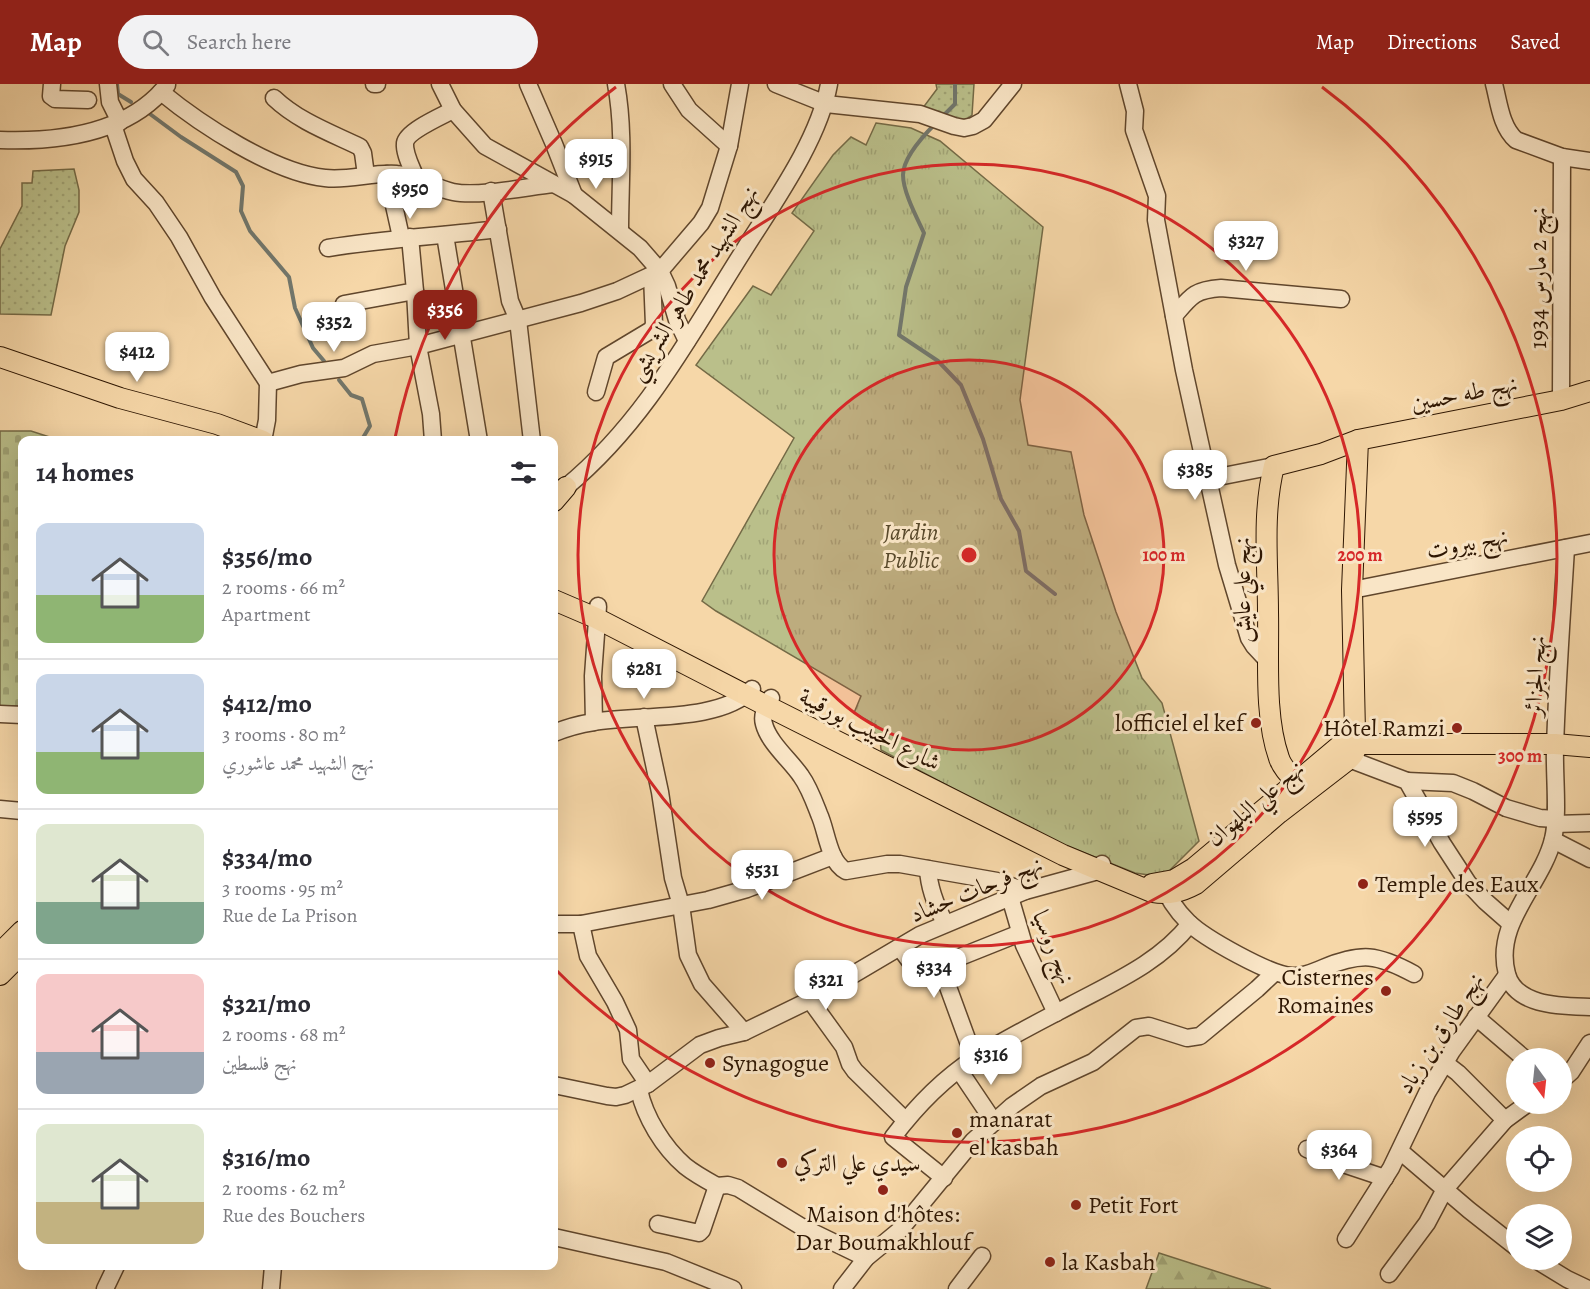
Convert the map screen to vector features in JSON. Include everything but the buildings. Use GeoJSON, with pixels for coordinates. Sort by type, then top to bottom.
{"type":"FeatureCollection","features":[{"type":"Feature","properties":{"kind":"main road"},"geometry":{"type":"LineString","coordinates":[[0,357],[120,398],[217,424],[249,436]]}},
{"type":"Feature","properties":{"kind":"main road","name":"نهج طه حسين"},"geometry":{"type":"LineString","coordinates":[[1358,440],[1580,395]]}},
{"type":"Feature","properties":{"kind":"main road"},"geometry":{"type":"LineString","coordinates":[[1274,466],[1321,454],[1358,440],[1352,590],[1352,744],[1555,744],[1590,747]]}},
{"type":"Feature","properties":{"kind":"main road","name":"نهج علي عايش"},"geometry":{"type":"LineString","coordinates":[[1274,466],[1267,500],[1268,661],[1274,740],[1279,760],[1302,787]]}},
{"type":"Feature","properties":{"kind":"main road","name":"شارع الحبيب بورقيبة"},"geometry":{"type":"LineString","coordinates":[[558,590],[749,692],[1100,867],[1165,889]]}},
{"type":"Feature","properties":{"kind":"main road","name":"شارع الحبيب بورقيبة"},"geometry":{"type":"LineString","coordinates":[[558,601],[597,612]]}},
{"type":"Feature","properties":{"kind":"main road","name":"نهج علي البلهوان"},"geometry":{"type":"LineString","coordinates":[[1165,889],[1174,880],[1194,868],[1302,787],[1352,744]]}},
{"type":"Feature","properties":{"kind":"main road"},"geometry":{"type":"LineString","coordinates":[[0,953],[18,935]]}},
{"type":"Feature","properties":{"kind":"main road"},"geometry":{"type":"LineString","coordinates":[[0,975],[18,956]]}},
{"type":"Feature","properties":{"kind":"street"},"geometry":{"type":"LineString","coordinates":[[52,84],[51,96],[55,99],[88,100]]}},
{"type":"Feature","properties":{"kind":"street"},"geometry":{"type":"LineString","coordinates":[[108,84],[110,102],[125,161],[134,179],[156,203],[179,237],[213,298],[267,383],[268,412],[264,436]]}},
{"type":"Feature","properties":{"kind":"street"},"geometry":{"type":"LineString","coordinates":[[440,84],[453,110],[485,146],[574,195],[620,231],[667,286],[677,320],[687,340]]}},
{"type":"Feature","properties":{"kind":"street"},"geometry":{"type":"LineString","coordinates":[[528,84],[574,195]]}},
{"type":"Feature","properties":{"kind":"street"},"geometry":{"type":"LineString","coordinates":[[616,84],[621,140],[620,231]]}},
{"type":"Feature","properties":{"kind":"street"},"geometry":{"type":"LineString","coordinates":[[672,84],[689,110],[729,146]]}},
{"type":"Feature","properties":{"kind":"street"},"geometry":{"type":"LineString","coordinates":[[267,383],[301,374],[335,370],[373,354],[418,346],[518,320],[608,294],[656,273],[701,223],[710,208],[729,146],[740,84]]}},
{"type":"Feature","properties":{"kind":"street"},"geometry":{"type":"LineString","coordinates":[[776,84],[826,104],[920,114],[954,126],[973,126],[984,120],[1013,84]]}},
{"type":"Feature","properties":{"kind":"street","name":"نهج الشهيد محمد طاهر الشريشي"},"geometry":{"type":"LineString","coordinates":[[558,494],[606,452],[627,428],[668,372],[797,161],[826,104],[829,84]]}},
{"type":"Feature","properties":{"kind":"street"},"geometry":{"type":"LineString","coordinates":[[1128,84],[1135,111],[1134,130],[1157,196],[1156,220],[1173,316],[1227,565],[1249,638],[1268,661]]}},
{"type":"Feature","properties":{"kind":"street"},"geometry":{"type":"LineString","coordinates":[[1494,84],[1504,123],[1516,141],[1562,157],[1590,161]]}},
{"type":"Feature","properties":{"kind":"street"},"geometry":{"type":"LineString","coordinates":[[0,140],[45,139],[95,131],[117,123],[164,88],[217,133],[292,170],[327,179],[366,174],[414,176],[453,192],[491,191],[553,184]]}},
{"type":"Feature","properties":{"kind":"street"},"geometry":{"type":"LineString","coordinates":[[274,98],[314,125],[360,147],[366,174]]}},
{"type":"Feature","properties":{"kind":"street"},"geometry":{"type":"LineString","coordinates":[[414,176],[405,144],[407,137],[413,131],[453,110]]}},
{"type":"Feature","properties":{"kind":"street","name":"نهج 2 مارس 1934"},"geometry":{"type":"LineString","coordinates":[[1562,157],[1580,395]]}},
{"type":"Feature","properties":{"kind":"street"},"geometry":{"type":"LineString","coordinates":[[387,174],[406,237],[415,291],[418,346],[431,414],[433,436]]}},
{"type":"Feature","properties":{"kind":"street"},"geometry":{"type":"LineString","coordinates":[[491,191],[510,301],[518,320],[531,436]]}},
{"type":"Feature","properties":{"kind":"street"},"geometry":{"type":"LineString","coordinates":[[327,248],[406,237],[498,229]]}},
{"type":"Feature","properties":{"kind":"street"},"geometry":{"type":"LineString","coordinates":[[445,235],[478,436]]}},
{"type":"Feature","properties":{"kind":"street"},"geometry":{"type":"LineString","coordinates":[[596,392],[606,357],[651,330],[654,325],[656,273]]}},
{"type":"Feature","properties":{"kind":"street"},"geometry":{"type":"LineString","coordinates":[[1173,316],[1193,295],[1203,289],[1221,288],[1341,298]]}},
{"type":"Feature","properties":{"kind":"street"},"geometry":{"type":"LineString","coordinates":[[344,304],[415,291]]}},
{"type":"Feature","properties":{"kind":"street"},"geometry":{"type":"LineString","coordinates":[[654,325],[677,320]]}},
{"type":"Feature","properties":{"kind":"street"},"geometry":{"type":"LineString","coordinates":[[1208,479],[1274,466]]}},
{"type":"Feature","properties":{"kind":"street","name":"نهج بيروت"},"geometry":{"type":"LineString","coordinates":[[1352,590],[1590,543]]}},
{"type":"Feature","properties":{"kind":"street","name":"نهج الجزائر"},"geometry":{"type":"LineString","coordinates":[[1507,975],[1505,950],[1510,923],[1543,862],[1554,828],[1555,744],[1566,548]]}},
{"type":"Feature","properties":{"kind":"street"},"geometry":{"type":"LineString","coordinates":[[594,722],[592,676],[597,612]]}},
{"type":"Feature","properties":{"kind":"street"},"geometry":{"type":"LineString","coordinates":[[558,732],[594,722],[715,709],[749,692]]}},
{"type":"Feature","properties":{"kind":"street"},"geometry":{"type":"LineString","coordinates":[[769,702],[763,714],[764,723],[775,742],[803,779],[822,820],[833,856],[841,868],[846,871],[887,864],[928,869],[997,881],[1017,894]]}},
{"type":"Feature","properties":{"kind":"street"},"geometry":{"type":"LineString","coordinates":[[0,714],[18,715]]}},
{"type":"Feature","properties":{"kind":"street"},"geometry":{"type":"LineString","coordinates":[[644,717],[660,792],[673,878],[681,905],[688,955],[702,984],[744,1032]]}},
{"type":"Feature","properties":{"kind":"street"},"geometry":{"type":"LineString","coordinates":[[1352,744],[1407,781],[1468,883],[1510,923]]}},
{"type":"Feature","properties":{"kind":"street"},"geometry":{"type":"LineString","coordinates":[[1407,781],[1453,783],[1473,790],[1506,808],[1540,818],[1590,859]]}},
{"type":"Feature","properties":{"kind":"street"},"geometry":{"type":"LineString","coordinates":[[0,809],[18,811]]}},
{"type":"Feature","properties":{"kind":"street"},"geometry":{"type":"LineString","coordinates":[[1554,828],[1590,823]]}},
{"type":"Feature","properties":{"kind":"street"},"geometry":{"type":"LineString","coordinates":[[558,924],[581,924],[681,905],[739,891],[833,856]]}},
{"type":"Feature","properties":{"kind":"street","name":"نهج فرحات حشاد"},"geometry":{"type":"LineString","coordinates":[[558,1086],[616,1098],[643,1087],[700,1046],[731,1034],[744,1032],[810,1000],[945,923],[1017,894],[1100,867]]}},
{"type":"Feature","properties":{"kind":"street"},"geometry":{"type":"LineString","coordinates":[[928,869],[935,906],[945,923]]}},
{"type":"Feature","properties":{"kind":"street"},"geometry":{"type":"LineString","coordinates":[[1165,889],[1190,924],[1274,973],[1294,976],[1308,974],[1346,959],[1376,957],[1413,974]]}},
{"type":"Feature","properties":{"kind":"street","name":"نهج روسيا"},"geometry":{"type":"LineString","coordinates":[[1017,894],[1020,933],[1027,953],[1056,1013]]}},
{"type":"Feature","properties":{"kind":"street"},"geometry":{"type":"LineString","coordinates":[[581,924],[588,956],[615,1002],[628,1030],[630,1059],[643,1087],[647,1115],[671,1152],[684,1166],[717,1186],[728,1185],[738,1188],[815,1235],[866,1258]]}},
{"type":"Feature","properties":{"kind":"street"},"geometry":{"type":"LineString","coordinates":[[944,1178],[892,1137],[905,1120],[974,1058],[1126,977],[1172,945],[1190,924]]}},
{"type":"Feature","properties":{"kind":"street"},"geometry":{"type":"LineString","coordinates":[[900,948],[920,970],[940,965],[1020,933]]}},
{"type":"Feature","properties":{"kind":"street"},"geometry":{"type":"LineString","coordinates":[[940,965],[974,1058]]}},
{"type":"Feature","properties":{"kind":"street"},"geometry":{"type":"LineString","coordinates":[[842,1289],[866,1258],[900,1230],[967,1148],[1012,1106],[1041,1086],[1093,1062],[1136,1028],[1149,1026],[1187,1038],[1200,1036],[1274,973]]}},
{"type":"Feature","properties":{"kind":"street"},"geometry":{"type":"LineString","coordinates":[[1507,975],[1514,987],[1527,997],[1542,1003],[1590,1007]]}},
{"type":"Feature","properties":{"kind":"street","name":"نهج طارق بن زياد"},"geometry":{"type":"LineString","coordinates":[[1346,1239],[1385,1178],[1444,1063],[1507,975]]}},
{"type":"Feature","properties":{"kind":"street"},"geometry":{"type":"LineString","coordinates":[[810,1000],[844,1047],[855,1071],[905,1120]]}},
{"type":"Feature","properties":{"kind":"street"},"geometry":{"type":"LineString","coordinates":[[1476,1017],[1512,1048]]}},
{"type":"Feature","properties":{"kind":"street"},"geometry":{"type":"LineString","coordinates":[[1572,1070],[1590,1043]]}},
{"type":"Feature","properties":{"kind":"street"},"geometry":{"type":"LineString","coordinates":[[1444,1063],[1458,1073],[1505,1120]]}},
{"type":"Feature","properties":{"kind":"street"},"geometry":{"type":"LineString","coordinates":[[959,1070],[994,1122]]}},
{"type":"Feature","properties":{"kind":"street"},"geometry":{"type":"LineString","coordinates":[[1389,1274],[1427,1223],[1445,1189],[1505,1120],[1513,1114]]}},
{"type":"Feature","properties":{"kind":"street"},"geometry":{"type":"LineString","coordinates":[[1307,1149],[1385,1178]]}},
{"type":"Feature","properties":{"kind":"street"},"geometry":{"type":"LineString","coordinates":[[1400,1151],[1468,1210],[1506,1238]]}},
{"type":"Feature","properties":{"kind":"street"},"geometry":{"type":"LineString","coordinates":[[658,1224],[699,1233],[717,1186]]}},
{"type":"Feature","properties":{"kind":"street"},"geometry":{"type":"LineString","coordinates":[[558,1238],[666,1262],[733,1289]]}},
{"type":"Feature","properties":{"kind":"street"},"geometry":{"type":"LineString","coordinates":[[957,1289],[982,1256]]}},
{"type":"Feature","properties":{"kind":"street"},"geometry":{"type":"LineString","coordinates":[[105,1289],[114,1270]]}},
{"type":"Feature","properties":{"kind":"street"},"geometry":{"type":"LineString","coordinates":[[271,1289],[273,1270]]}},
{"type":"Feature","properties":{"kind":"street"},"geometry":{"type":"LineString","coordinates":[[1552,1270],[1588,1289]]}},
{"type":"Feature","properties":{"kind":"green space"},"geometry":{"type":"Polygon","coordinates":[[[936,84],[974,84],[972,115],[963,122],[922,109],[937,89],[936,84]]]}},
{"type":"Feature","properties":{"kind":"green space","name":"Jardin Public"},"geometry":{"type":"Polygon","coordinates":[[[876,123],[911,128],[940,141],[1043,227],[1020,400],[1028,445],[1071,452],[1084,515],[1116,612],[1142,678],[1162,703],[1199,841],[1163,877],[1135,873],[1042,836],[881,750],[880,738],[873,731],[876,725],[854,713],[861,696],[702,601],[794,438],[696,365],[753,286],[771,295],[814,231],[792,213],[833,155],[851,137],[866,145],[876,123]]]}},
{"type":"Feature","properties":{"kind":"green space"},"geometry":{"type":"Polygon","coordinates":[[[74,169],[79,190],[79,212],[65,246],[51,315],[0,314],[0,249],[22,206],[22,183],[32,183],[33,171],[74,169]]]}},
{"type":"Feature","properties":{"kind":"green space"},"geometry":{"type":"Polygon","coordinates":[[[0,431],[31,431],[46,436],[18,436],[18,706],[0,706],[0,431]]]}},
{"type":"Feature","properties":{"kind":"green space"},"geometry":{"type":"Polygon","coordinates":[[[1159,1253],[1271,1289],[1146,1289],[1159,1253]]]}},
{"type":"Feature","properties":{"kind":"waterway"},"geometry":{"type":"LineString","coordinates":[[117,84],[118,94],[131,102]]}},
{"type":"Feature","properties":{"kind":"waterway"},"geometry":{"type":"LineString","coordinates":[[943,116],[955,104],[955,84]]}},
{"type":"Feature","properties":{"kind":"waterway"},"geometry":{"type":"LineString","coordinates":[[150,114],[236,172],[243,186],[241,211],[250,231],[289,277],[295,308],[313,348],[324,361]]}},
{"type":"Feature","properties":{"kind":"waterway"},"geometry":{"type":"LineString","coordinates":[[936,123],[915,147],[904,168],[905,189],[924,233],[906,287],[899,335],[938,361],[961,385],[983,439],[1001,499],[1019,531],[1026,571],[1055,594]]}},
{"type":"Feature","properties":{"kind":"waterway"},"geometry":{"type":"LineString","coordinates":[[339,380],[351,395],[362,399],[370,426],[364,436]]}},
{"type":"Feature","properties":{"kind":"place","name":"lofficiel el kef"},"geometry":{"type":"Point","coordinates":[1256,723]}},
{"type":"Feature","properties":{"kind":"place","name":"Hôtel Ramzi"},"geometry":{"type":"Point","coordinates":[1457,728]}},
{"type":"Feature","properties":{"kind":"place","name":"Temple des Eaux"},"geometry":{"type":"Point","coordinates":[1363,884]}},
{"type":"Feature","properties":{"kind":"place","name":"Cisternes Romaines"},"geometry":{"type":"Point","coordinates":[1386,991]}},
{"type":"Feature","properties":{"kind":"place","name":"Synagogue"},"geometry":{"type":"Point","coordinates":[710,1063]}},
{"type":"Feature","properties":{"kind":"place","name":"manarat el kasbah"},"geometry":{"type":"Point","coordinates":[957,1133]}},
{"type":"Feature","properties":{"kind":"place","name":"سيدي علي التركي"},"geometry":{"type":"Point","coordinates":[782,1163]}},
{"type":"Feature","properties":{"kind":"place","name":"Maison d'hôtes: Dar Boumakhlouf"},"geometry":{"type":"Point","coordinates":[883,1190]}},
{"type":"Feature","properties":{"kind":"place","name":"Petit Fort"},"geometry":{"type":"Point","coordinates":[1076,1205]}},
{"type":"Feature","properties":{"kind":"place","name":"la Kasbah"},"geometry":{"type":"Point","coordinates":[1050,1262]}}]}
